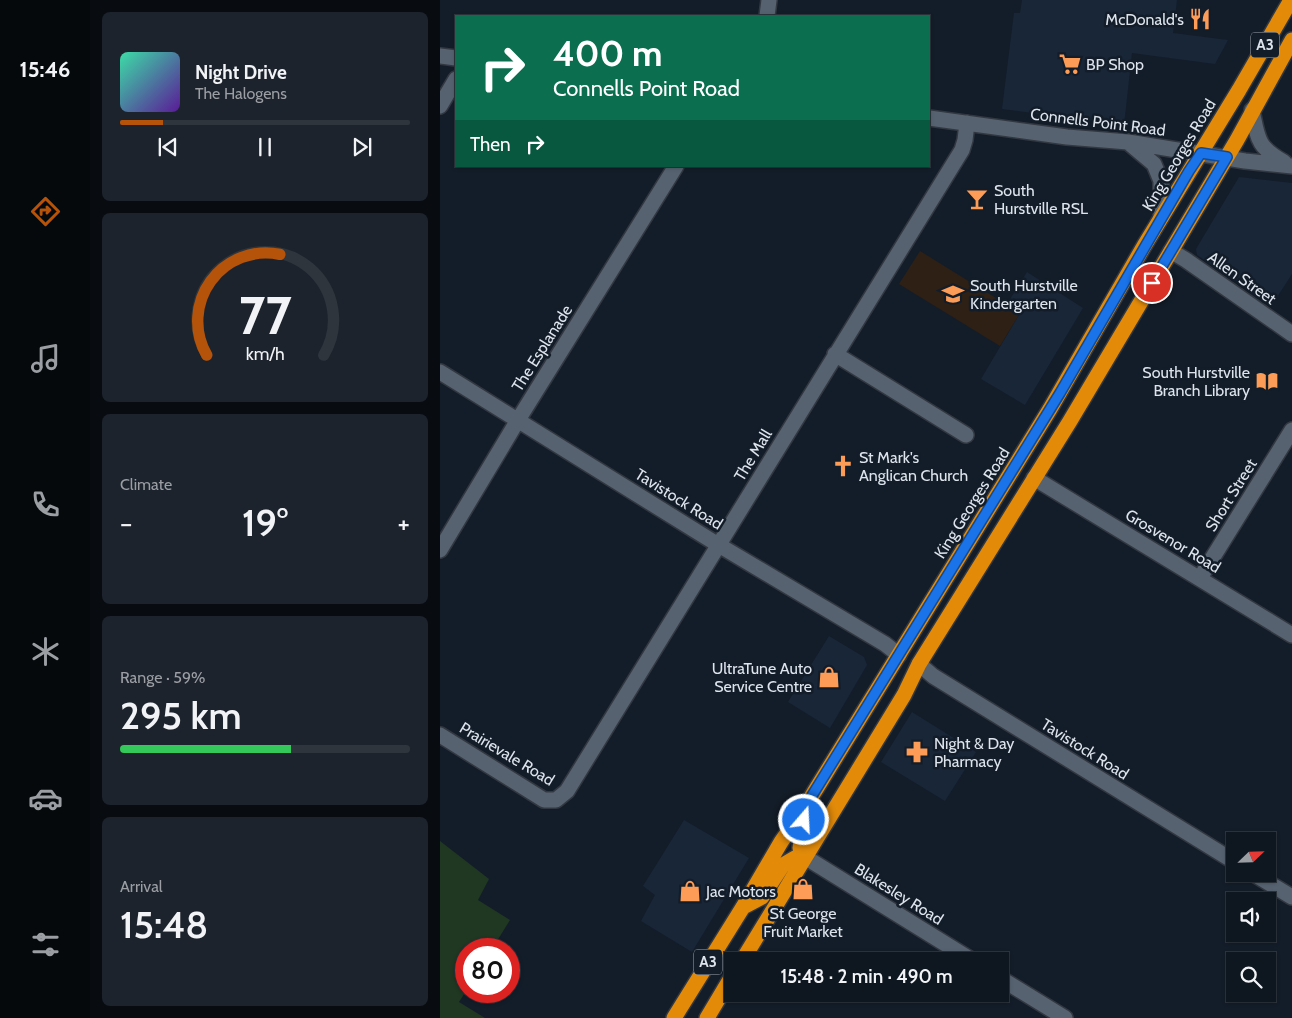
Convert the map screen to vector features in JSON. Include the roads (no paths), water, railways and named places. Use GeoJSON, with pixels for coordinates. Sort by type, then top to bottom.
{"type":"FeatureCollection","features":[{"type":"Feature","properties":{"kind":"highway","name":"King Georges Road"},"geometry":{"type":"LineString","coordinates":[[674,1018],[1060,393],[1161,217],[1291,0]]}},
{"type":"Feature","properties":{"kind":"highway","name":"A3"},"geometry":{"type":"LineString","coordinates":[[747,952],[1171,251],[1227,157],[1292,40]]}},
{"type":"Feature","properties":{"kind":"highway"},"geometry":{"type":"LineString","coordinates":[[743,907],[762,897],[783,865],[795,858],[805,857],[800,848],[805,807]]}},
{"type":"Feature","properties":{"kind":"highway","name":"A3"},"geometry":{"type":"LineString","coordinates":[[706,1018],[724,989]]}},
{"type":"Feature","properties":{"kind":"street"},"geometry":{"type":"LineString","coordinates":[[767,15],[769,0]]}},
{"type":"Feature","properties":{"kind":"street"},"geometry":{"type":"LineString","coordinates":[[440,56],[455,58]]}},
{"type":"Feature","properties":{"kind":"street"},"geometry":{"type":"LineString","coordinates":[[440,106],[455,81]]}},
{"type":"Feature","properties":{"kind":"street"},"geometry":{"type":"LineString","coordinates":[[1252,110],[1258,140],[1271,154],[1291,166]]}},
{"type":"Feature","properties":{"kind":"street","name":"Connells Point Road"},"geometry":{"type":"LineString","coordinates":[[930,118],[1128,142],[1291,166]]}},
{"type":"Feature","properties":{"kind":"street","name":"The Mall"},"geometry":{"type":"LineString","coordinates":[[556,800],[568,791],[962,150],[968,123]]}},
{"type":"Feature","properties":{"kind":"street"},"geometry":{"type":"LineString","coordinates":[[1128,142],[1154,164],[1161,181],[1161,217]]}},
{"type":"Feature","properties":{"kind":"street","name":"The Esplanade"},"geometry":{"type":"LineString","coordinates":[[440,550],[518,420],[675,167]]}},
{"type":"Feature","properties":{"kind":"street","name":"Allen Street"},"geometry":{"type":"LineString","coordinates":[[1171,251],[1292,334]]}},
{"type":"Feature","properties":{"kind":"street"},"geometry":{"type":"LineString","coordinates":[[835,354],[966,435]]}},
{"type":"Feature","properties":{"kind":"street","name":"Tavistock Road"},"geometry":{"type":"LineString","coordinates":[[440,372],[885,644],[899,655]]}},
{"type":"Feature","properties":{"kind":"street","name":"Short Street"},"geometry":{"type":"LineString","coordinates":[[1200,578],[1292,430]]}},
{"type":"Feature","properties":{"kind":"street","name":"Grosvenor Road"},"geometry":{"type":"LineString","coordinates":[[1034,478],[1292,634]]}},
{"type":"Feature","properties":{"kind":"street","name":"Tavistock Road"},"geometry":{"type":"LineString","coordinates":[[920,664],[933,676],[1226,856]]}},
{"type":"Feature","properties":{"kind":"street","name":"Prairievale Road"},"geometry":{"type":"LineString","coordinates":[[440,735],[544,800],[556,800]]}},
{"type":"Feature","properties":{"kind":"street","name":"Blakesley Road"},"geometry":{"type":"LineString","coordinates":[[805,857],[958,952]]}},
{"type":"Feature","properties":{"kind":"street"},"geometry":{"type":"LineString","coordinates":[[1267,882],[1292,897]]}},
{"type":"Feature","properties":{"kind":"street"},"geometry":{"type":"LineString","coordinates":[[1009,984],[1065,1018]]}},
{"type":"Feature","properties":{"kind":"place","name":"McDonald's"},"geometry":{"type":"Point","coordinates":[1200,19]}},
{"type":"Feature","properties":{"kind":"place","name":"BP Shop"},"geometry":{"type":"Point","coordinates":[1070,64]}},
{"type":"Feature","properties":{"kind":"place","name":"South Hurstville RSL"},"geometry":{"type":"Point","coordinates":[977,199]}},
{"type":"Feature","properties":{"kind":"place","name":"South Hurstville Kindergarten"},"geometry":{"type":"Point","coordinates":[953,294]}},
{"type":"Feature","properties":{"kind":"place","name":"South Hurstville Branch Library"},"geometry":{"type":"Point","coordinates":[1267,381]}},
{"type":"Feature","properties":{"kind":"place","name":"St Mark's Anglican Church"},"geometry":{"type":"Point","coordinates":[843,466]}},
{"type":"Feature","properties":{"kind":"place","name":"UltraTune Auto Service Centre"},"geometry":{"type":"Point","coordinates":[829,677]}},
{"type":"Feature","properties":{"kind":"place","name":"Night & Day Pharmacy"},"geometry":{"type":"Point","coordinates":[917,752]}},
{"type":"Feature","properties":{"kind":"place","name":"St George Fruit Market"},"geometry":{"type":"Point","coordinates":[803,889]}},
{"type":"Feature","properties":{"kind":"place","name":"Jac Motors"},"geometry":{"type":"Point","coordinates":[690,891]}}]}
